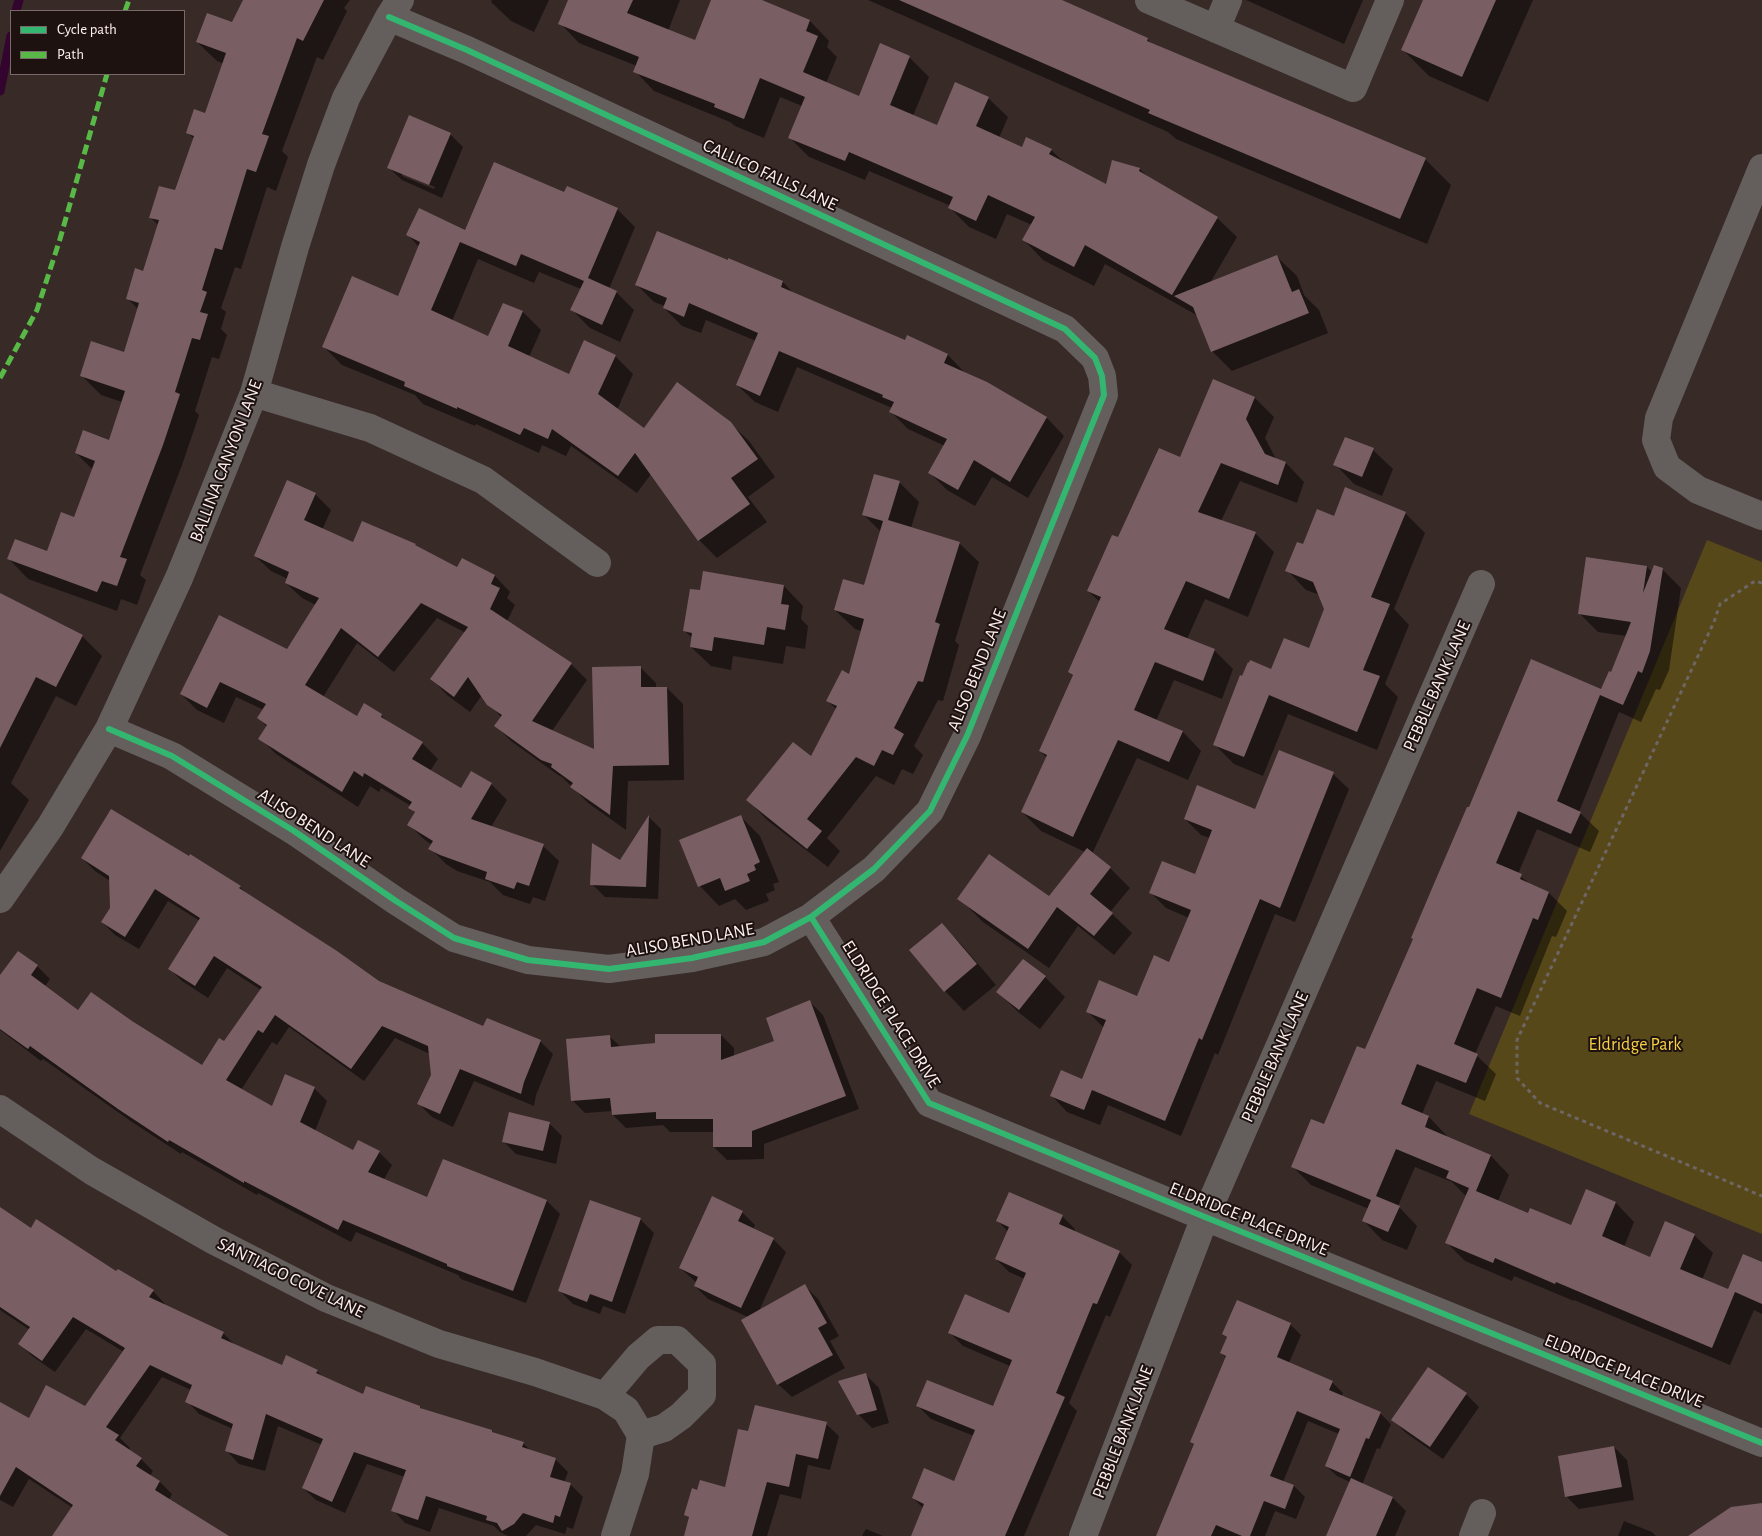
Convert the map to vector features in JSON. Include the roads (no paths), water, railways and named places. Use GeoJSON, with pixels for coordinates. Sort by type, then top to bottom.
{"type":"FeatureCollection","features":[{"type":"Feature","properties":{"kind":"street"},"geometry":{"type":"LineString","coordinates":[[1149,0],[1353,88],[1390,0]]}},
{"type":"Feature","properties":{"kind":"street"},"geometry":{"type":"LineString","coordinates":[[1216,29],[1228,0]]}},
{"type":"Feature","properties":{"kind":"street","name":"BALLINA CANYON LANE"},"geometry":{"type":"LineString","coordinates":[[0,898],[50,826],[109,729],[179,578],[254,393],[295,247],[346,98],[394,8]]}},
{"type":"Feature","properties":{"kind":"street","name":"CALLICO FALLS LANE"},"geometry":{"type":"LineString","coordinates":[[394,8],[467,50],[1065,329],[1095,358],[1102,376],[1104,395]]}},
{"type":"Feature","properties":{"kind":"street"},"geometry":{"type":"LineString","coordinates":[[1762,168],[1659,418],[1656,440],[1667,467],[1698,490],[1762,516]]}},
{"type":"Feature","properties":{"kind":"street"},"geometry":{"type":"LineString","coordinates":[[254,393],[370,428],[482,480],[597,563]]}},
{"type":"Feature","properties":{"kind":"street","name":"ALISO BEND LANE"},"geometry":{"type":"LineString","coordinates":[[109,729],[172,756],[294,831],[454,938],[528,960],[609,969],[692,958],[764,942],[811,917],[874,870],[930,811],[967,736],[1104,395]]}},
{"type":"Feature","properties":{"kind":"street","name":"PEBBLE BANK LANE"},"geometry":{"type":"LineString","coordinates":[[1083,1536],[1204,1217],[1481,584]]}},
{"type":"Feature","properties":{"kind":"street","name":"ELDRIDGE PLACE DRIVE"},"geometry":{"type":"LineString","coordinates":[[811,917],[930,1103],[1204,1217],[1762,1443]]}},
{"type":"Feature","properties":{"kind":"street","name":"SANTIAGO COVE LANE"},"geometry":{"type":"LineString","coordinates":[[0,1110],[92,1171],[213,1240],[326,1298],[439,1344],[534,1372],[615,1403]]}},
{"type":"Feature","properties":{"kind":"street"},"geometry":{"type":"LineString","coordinates":[[615,1536],[635,1474],[641,1435],[615,1403],[638,1357],[658,1340],[677,1340],[702,1364],[702,1395],[681,1416],[664,1428],[641,1435]]}},
{"type":"Feature","properties":{"kind":"waterway"},"geometry":{"type":"LineString","coordinates":[[16,10],[19,0]]}},
{"type":"Feature","properties":{"kind":"waterway"},"geometry":{"type":"LineString","coordinates":[[0,91],[10,41]]}},
{"type":"Feature","properties":{"kind":"park label","name":"Eldridge Park"},"geometry":{"type":"Point","coordinates":[1635,1045]}}]}
